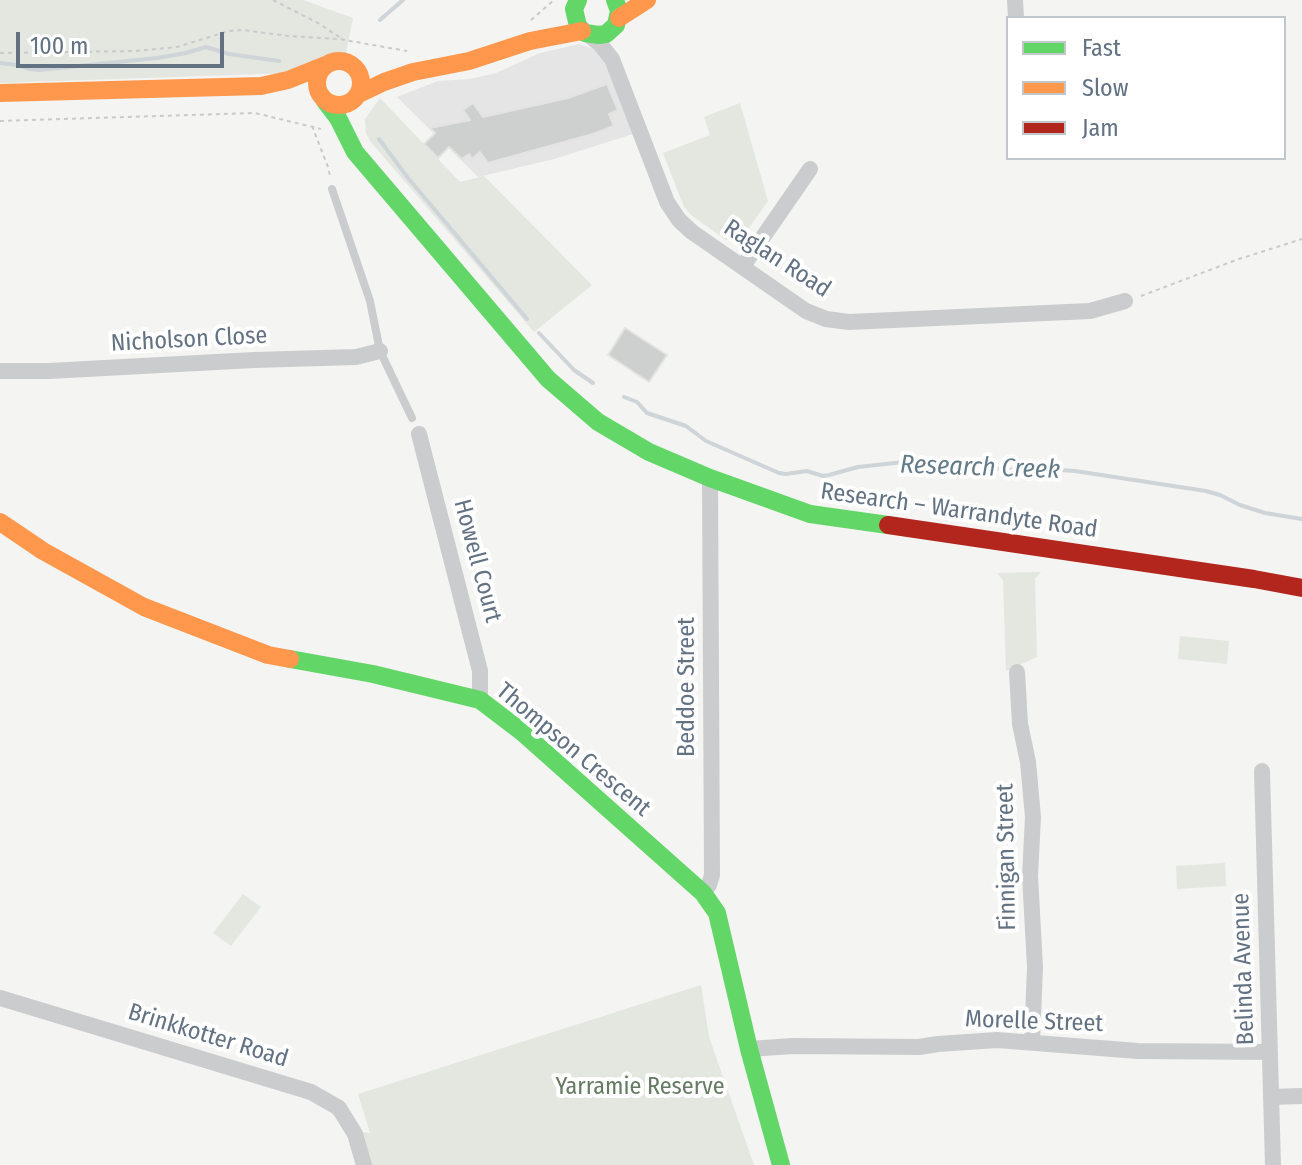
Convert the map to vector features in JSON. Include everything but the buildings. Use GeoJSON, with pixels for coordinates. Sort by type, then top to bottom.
{"type":"FeatureCollection","features":[{"type":"Feature","properties":{"kind":"main road"},"geometry":{"type":"LineString","coordinates":[[528,33],[606,34],[617,14],[647,0]]}},
{"type":"Feature","properties":{"kind":"main road"},"geometry":{"type":"LineString","coordinates":[[261,86],[343,106],[358,94],[384,82],[413,72],[469,61],[528,33],[554,25],[577,2]]}},
{"type":"Feature","properties":{"kind":"main road"},"geometry":{"type":"LineString","coordinates":[[577,2],[575,21],[584,32]]}},
{"type":"Feature","properties":{"kind":"main road"},"geometry":{"type":"LineString","coordinates":[[0,93],[261,86],[288,80],[339,61],[381,71],[413,72]]}},
{"type":"Feature","properties":{"kind":"main road"},"geometry":{"type":"LineString","coordinates":[[324,100],[317,89],[317,78],[328,64]]}},
{"type":"Feature","properties":{"kind":"main road"},"geometry":{"type":"LineString","coordinates":[[350,64],[355,67],[362,83],[354,130],[360,157]]}},
{"type":"Feature","properties":{"kind":"main road","name":"Research – Warrandyte Road"},"geometry":{"type":"LineString","coordinates":[[324,100],[338,118],[351,147],[548,379],[598,422],[649,452],[810,514],[1302,588]]}},
{"type":"Feature","properties":{"kind":"main road","name":"Thompson Crescent"},"geometry":{"type":"LineString","coordinates":[[0,522],[43,551],[144,607],[268,655],[373,674],[480,700],[522,732],[703,893],[717,913],[749,1049],[781,1165]]}},
{"type":"Feature","properties":{"kind":"street","name":"Raglan Road"},"geometry":{"type":"LineString","coordinates":[[612,59],[617,14]]}},
{"type":"Feature","properties":{"kind":"street","name":"Raglan Road"},"geometry":{"type":"LineString","coordinates":[[584,32],[600,44],[612,59],[667,202],[679,220],[806,311],[826,319],[849,322],[1090,311],[1125,301]]}},
{"type":"Feature","properties":{"kind":"street"},"geometry":{"type":"LineString","coordinates":[[743,266],[810,169]]}},
{"type":"Feature","properties":{"kind":"street","name":"Nicholson Close"},"geometry":{"type":"LineString","coordinates":[[0,371],[356,357],[380,351]]}},
{"type":"Feature","properties":{"kind":"street","name":"Howell Court"},"geometry":{"type":"LineString","coordinates":[[419,434],[480,671],[480,700]]}},
{"type":"Feature","properties":{"kind":"street","name":"Beddoe Street"},"geometry":{"type":"LineString","coordinates":[[703,893],[712,875],[710,478]]}},
{"type":"Feature","properties":{"kind":"street","name":"Finnigan Street"},"geometry":{"type":"LineString","coordinates":[[1017,672],[1020,724],[1028,762],[1033,817],[1030,876],[1035,967],[1032,1042]]}},
{"type":"Feature","properties":{"kind":"street","name":"Belinda Avenue"},"geometry":{"type":"LineString","coordinates":[[1262,771],[1273,1165]]}},
{"type":"Feature","properties":{"kind":"street","name":"Brinkkotter Road"},"geometry":{"type":"LineString","coordinates":[[0,998],[311,1092],[339,1108],[355,1134],[364,1165]]}},
{"type":"Feature","properties":{"kind":"street","name":"Morelle Street"},"geometry":{"type":"LineString","coordinates":[[749,1049],[793,1046],[919,1047],[997,1040],[1138,1051],[1270,1052]]}},
{"type":"Feature","properties":{"kind":"street"},"geometry":{"type":"LineString","coordinates":[[1271,1097],[1302,1096]]}},
{"type":"Feature","properties":{"kind":"lane"},"geometry":{"type":"LineString","coordinates":[[332,189],[370,301],[380,351],[412,418]]}},
{"type":"Feature","properties":{"kind":"path"},"geometry":{"type":"LineString","coordinates":[[273,0],[344,40]]}},
{"type":"Feature","properties":{"kind":"path"},"geometry":{"type":"LineString","coordinates":[[528,33],[554,0]]}},
{"type":"Feature","properties":{"kind":"path"},"geometry":{"type":"LineString","coordinates":[[0,53],[136,51],[177,47],[229,31],[243,30],[344,40],[406,51]]}},
{"type":"Feature","properties":{"kind":"path"},"geometry":{"type":"LineString","coordinates":[[0,121],[255,113],[324,130]]}},
{"type":"Feature","properties":{"kind":"path"},"geometry":{"type":"LineString","coordinates":[[311,125],[328,167],[332,189]]}},
{"type":"Feature","properties":{"kind":"path"},"geometry":{"type":"LineString","coordinates":[[1125,301],[1302,239]]}},
{"type":"Feature","properties":{"kind":"shaded area"},"geometry":{"type":"Polygon","coordinates":[[[579,44],[601,51],[633,134],[554,159],[478,177],[397,97],[438,81],[496,73],[540,53],[579,44]]]}},
{"type":"Feature","properties":{"kind":"green space"},"geometry":{"type":"Polygon","coordinates":[[[0,0],[303,0],[353,18],[346,53],[329,55],[292,73],[0,83],[0,0]]]}},
{"type":"Feature","properties":{"kind":"green space"},"geometry":{"type":"Polygon","coordinates":[[[380,98],[460,182],[484,176],[592,285],[534,332],[370,141],[365,119],[380,98]]]}},
{"type":"Feature","properties":{"kind":"green space"},"geometry":{"type":"Polygon","coordinates":[[[740,103],[768,201],[742,238],[726,240],[684,207],[663,153],[710,135],[704,117],[740,103]]]}},
{"type":"Feature","properties":{"kind":"green space"},"geometry":{"type":"Polygon","coordinates":[[[1041,572],[1035,579],[1037,657],[1006,671],[1003,580],[997,573],[1041,572]]]}},
{"type":"Feature","properties":{"kind":"green space"},"geometry":{"type":"Polygon","coordinates":[[[1180,636],[1229,641],[1227,664],[1178,659],[1180,636]]]}},
{"type":"Feature","properties":{"kind":"green space"},"geometry":{"type":"Polygon","coordinates":[[[1225,863],[1226,886],[1177,889],[1176,866],[1225,863]]]}},
{"type":"Feature","properties":{"kind":"green space"},"geometry":{"type":"Polygon","coordinates":[[[243,894],[261,907],[231,946],[213,933],[243,894]]]}},
{"type":"Feature","properties":{"kind":"green space","name":"Yarramie Reserve"},"geometry":{"type":"Polygon","coordinates":[[[701,985],[709,1037],[754,1165],[371,1165],[361,1132],[370,1133],[358,1094],[701,985]]]}},
{"type":"Feature","properties":{"kind":"waterway"},"geometry":{"type":"LineString","coordinates":[[380,20],[403,0]]}},
{"type":"Feature","properties":{"kind":"waterway","name":"Research Creek"},"geometry":{"type":"LineString","coordinates":[[0,63],[39,70],[157,58],[206,47],[229,54],[279,61]]}},
{"type":"Feature","properties":{"kind":"waterway","name":"Research Creek"},"geometry":{"type":"LineString","coordinates":[[379,139],[527,319]]}},
{"type":"Feature","properties":{"kind":"waterway","name":"Research Creek"},"geometry":{"type":"LineString","coordinates":[[539,333],[574,370],[593,383]]}},
{"type":"Feature","properties":{"kind":"waterway","name":"Research Creek"},"geometry":{"type":"LineString","coordinates":[[624,397],[637,402],[647,413],[686,426],[706,441],[779,473],[807,471],[823,476],[858,467],[904,462],[950,470],[1075,471],[1206,491],[1265,513],[1302,519]]}},
{"type":"Feature","properties":{"kind":"traffic: fast"},"geometry":{"type":"LineString","coordinates":[[578,0],[574,9],[578,26],[585,33],[599,35],[606,34],[616,25],[619,11],[615,0]]}},
{"type":"Feature","properties":{"kind":"traffic: fast"},"geometry":{"type":"LineString","coordinates":[[325,101],[338,118],[355,152],[548,379],[598,422],[649,452],[810,514],[888,525]]}},
{"type":"Feature","properties":{"kind":"traffic: fast"},"geometry":{"type":"LineString","coordinates":[[290,659],[373,674],[480,700],[522,732],[703,893],[717,913],[749,1049],[781,1165]]}},
{"type":"Feature","properties":{"kind":"traffic: slow"},"geometry":{"type":"LineString","coordinates":[[619,18],[647,0]]}},
{"type":"Feature","properties":{"kind":"traffic: slow"},"geometry":{"type":"LineString","coordinates":[[359,94],[413,72],[469,61],[530,41],[582,31]]}},
{"type":"Feature","properties":{"kind":"traffic: slow"},"geometry":{"type":"LineString","coordinates":[[339,61],[355,67],[361,83],[355,99],[339,105],[323,99],[317,83],[323,67],[339,61]]}},
{"type":"Feature","properties":{"kind":"traffic: slow"},"geometry":{"type":"LineString","coordinates":[[0,93],[261,86],[288,80],[328,64]]}},
{"type":"Feature","properties":{"kind":"traffic: slow"},"geometry":{"type":"LineString","coordinates":[[0,522],[43,551],[144,607],[268,655],[290,659]]}},
{"type":"Feature","properties":{"kind":"traffic: jam"},"geometry":{"type":"LineString","coordinates":[[888,525],[1302,588]]}}]}
